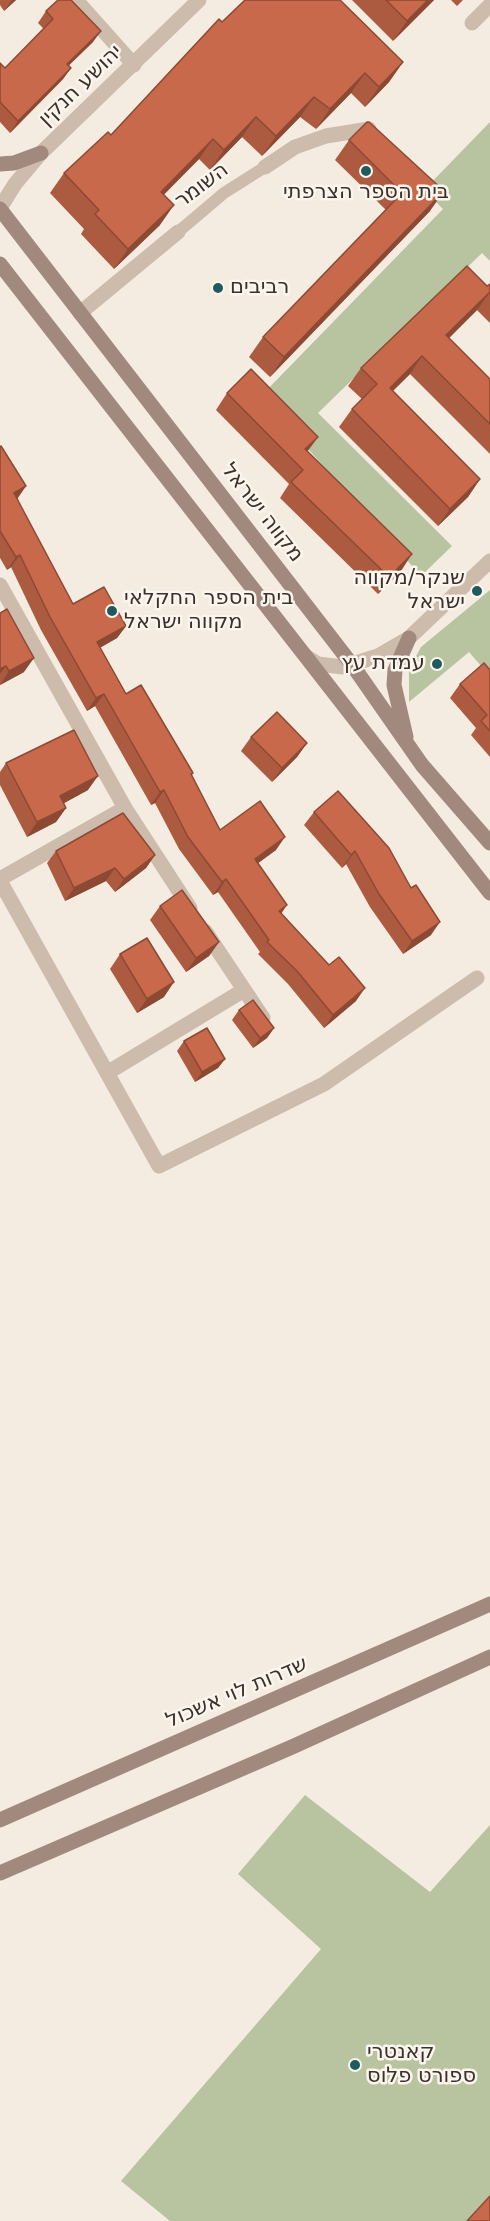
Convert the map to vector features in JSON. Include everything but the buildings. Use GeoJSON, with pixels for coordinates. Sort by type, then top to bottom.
{"type":"FeatureCollection","features":[{"type":"Feature","properties":{"kind":"main road"},"geometry":{"type":"LineString","coordinates":[[0,164],[14,163],[41,153]]}},
{"type":"Feature","properties":{"kind":"main road","name":"מקווה ישראל"},"geometry":{"type":"LineString","coordinates":[[0,208],[353,666],[408,746],[490,843]]}},
{"type":"Feature","properties":{"kind":"main road"},"geometry":{"type":"LineString","coordinates":[[0,264],[490,893]]}},
{"type":"Feature","properties":{"kind":"main road"},"geometry":{"type":"LineString","coordinates":[[408,746],[394,686],[395,670],[409,638]]}},
{"type":"Feature","properties":{"kind":"main road","name":"שדרות לוי אשכול"},"geometry":{"type":"LineString","coordinates":[[0,1820],[490,1604]]}},
{"type":"Feature","properties":{"kind":"main road"},"geometry":{"type":"LineString","coordinates":[[0,1873],[490,1657]]}},
{"type":"Feature","properties":{"kind":"street"},"geometry":{"type":"LineString","coordinates":[[76,0],[134,65]]}},
{"type":"Feature","properties":{"kind":"street","name":"יהושע חנקין"},"geometry":{"type":"LineString","coordinates":[[0,208],[15,184],[41,153],[199,0]]}},
{"type":"Feature","properties":{"kind":"street"},"geometry":{"type":"LineString","coordinates":[[472,23],[490,5]]}},
{"type":"Feature","properties":{"kind":"street","name":"השומר"},"geometry":{"type":"LineString","coordinates":[[80,313],[224,193],[295,147],[326,136],[369,129]]}},
{"type":"Feature","properties":{"kind":"street"},"geometry":{"type":"LineString","coordinates":[[307,657],[318,664],[353,666],[378,656],[409,638],[490,561]]}},
{"type":"Feature","properties":{"kind":"street"},"geometry":{"type":"LineString","coordinates":[[0,585],[4,602],[125,808],[271,1029]]}},
{"type":"Feature","properties":{"kind":"street"},"geometry":{"type":"LineString","coordinates":[[125,808],[0,880],[159,1166],[324,1084],[477,978]]}},
{"type":"Feature","properties":{"kind":"street"},"geometry":{"type":"LineString","coordinates":[[107,1073],[244,990]]}},
{"type":"Feature","properties":{"kind":"green space"},"geometry":{"type":"Polygon","coordinates":[[[490,122],[490,261],[482,253],[318,413],[452,546],[421,576],[261,396],[443,209],[424,190],[490,122]]]}},
{"type":"Feature","properties":{"kind":"green space"},"geometry":{"type":"Polygon","coordinates":[[[490,590],[490,673],[487,673],[469,652],[409,702],[409,669],[421,647],[490,590]]]}},
{"type":"Feature","properties":{"kind":"green space","name":"קאנטרי ספורט פלוס"},"geometry":{"type":"Polygon","coordinates":[[[305,1795],[430,1892],[490,1825],[490,2221],[170,2221],[121,2181],[321,1949],[238,1874],[305,1795]]]}},
{"type":"Feature","properties":{"kind":"place","name":"בית הספר הצרפתי"},"geometry":{"type":"Point","coordinates":[366,171]}},
{"type":"Feature","properties":{"kind":"place","name":"רביבים"},"geometry":{"type":"Point","coordinates":[218,288]}},
{"type":"Feature","properties":{"kind":"place","name":"שנקר/מקווה ישראל"},"geometry":{"type":"Point","coordinates":[477,591]}},
{"type":"Feature","properties":{"kind":"place","name":"בית הספר החקלאי מקווה ישראל"},"geometry":{"type":"Point","coordinates":[112,611]}},
{"type":"Feature","properties":{"kind":"place","name":"עמדת עץ"},"geometry":{"type":"Point","coordinates":[437,664]}},
{"type":"Feature","properties":{"kind":"place","name":"קאנטרי ספורט פלוס"},"geometry":{"type":"Point","coordinates":[355,2065]}}]}
